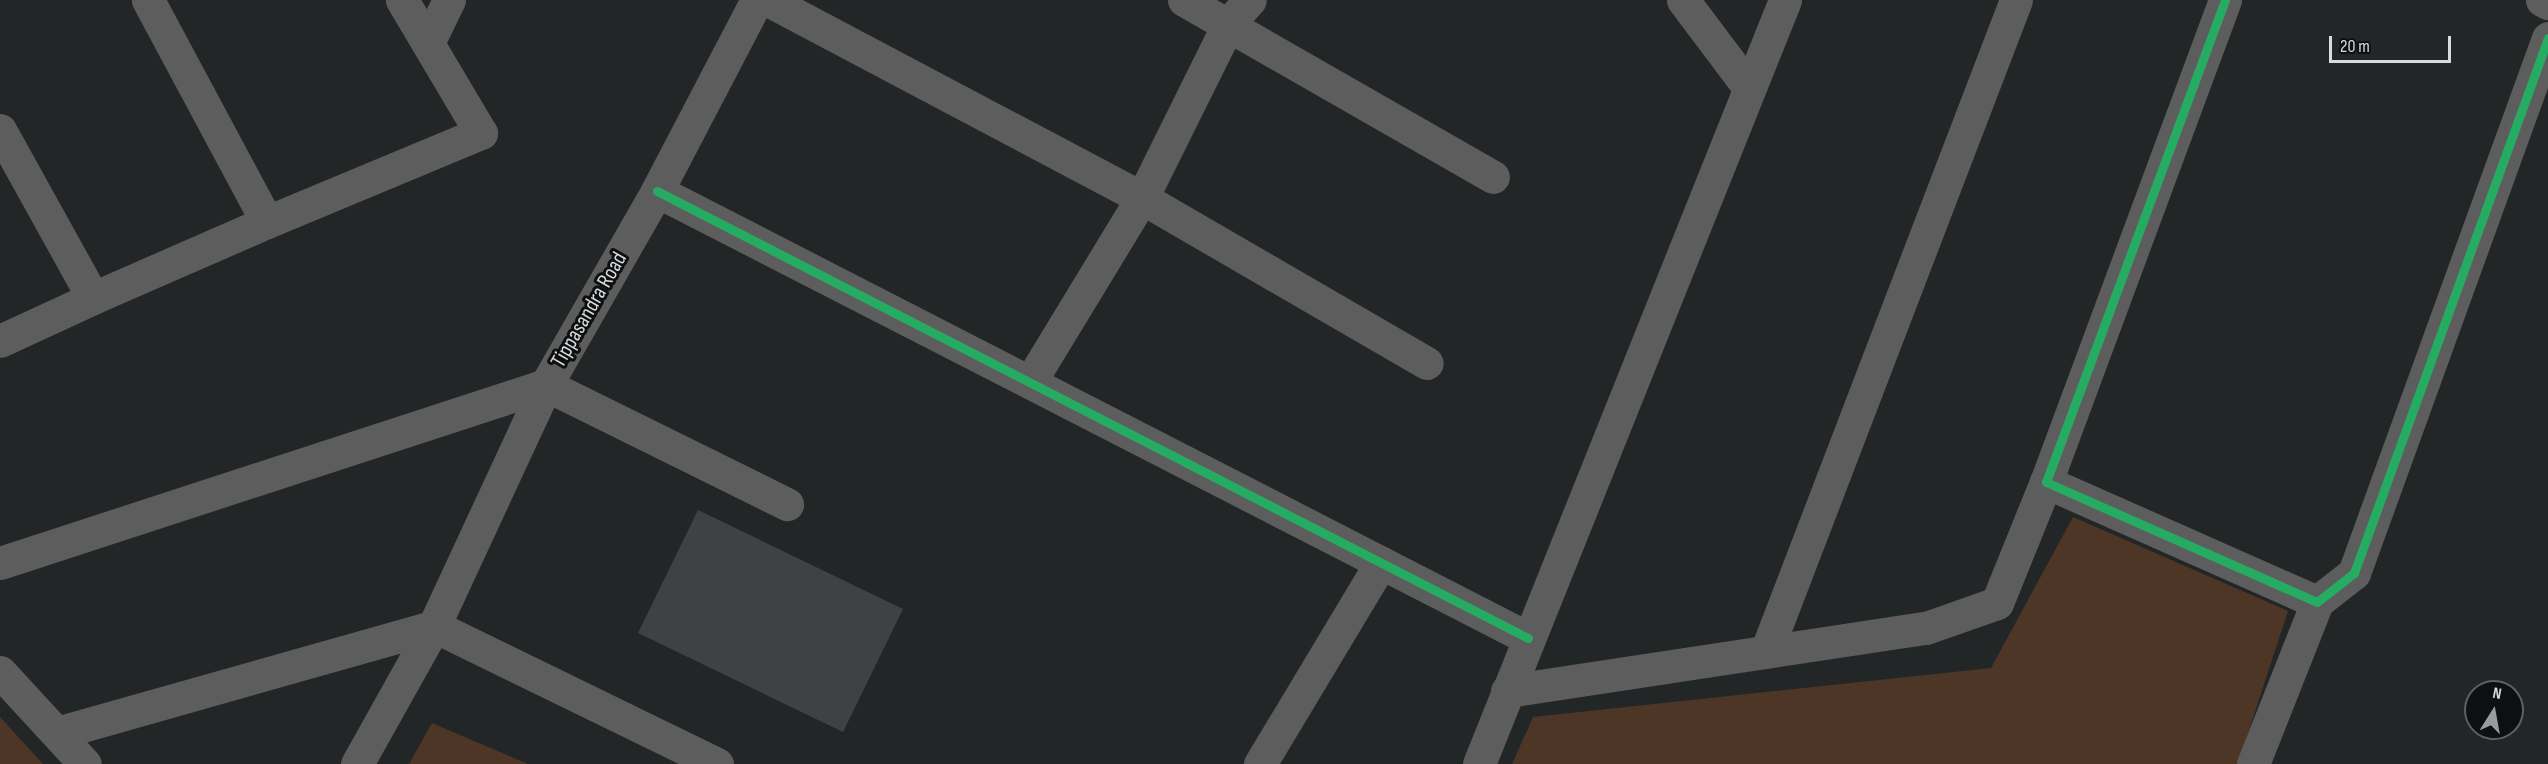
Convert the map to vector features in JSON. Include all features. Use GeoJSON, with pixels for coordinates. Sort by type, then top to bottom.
{"type":"FeatureCollection","features":[{"type":"Feature","properties":{"kind":"main road"},"geometry":{"type":"LineString","coordinates":[[0,672],[85,764]]}},
{"type":"Feature","properties":{"kind":"street"},"geometry":{"type":"LineString","coordinates":[[148,0],[267,222]]}},
{"type":"Feature","properties":{"kind":"street"},"geometry":{"type":"LineString","coordinates":[[0,341],[267,222],[481,133],[402,0]]}},
{"type":"Feature","properties":{"kind":"street"},"geometry":{"type":"LineString","coordinates":[[428,43],[449,0]]}},
{"type":"Feature","properties":{"kind":"street","name":"Tippasandra Road"},"geometry":{"type":"LineString","coordinates":[[357,764],[434,626],[546,385],[657,191],[757,0]]}},
{"type":"Feature","properties":{"kind":"street"},"geometry":{"type":"LineString","coordinates":[[768,0],[1142,198],[1427,363]]}},
{"type":"Feature","properties":{"kind":"street"},"geometry":{"type":"LineString","coordinates":[[1184,0],[1240,11],[1493,177]]}},
{"type":"Feature","properties":{"kind":"street"},"geometry":{"type":"LineString","coordinates":[[1683,0],[1749,88]]}},
{"type":"Feature","properties":{"kind":"street"},"geometry":{"type":"LineString","coordinates":[[1479,764],[1785,0]]}},
{"type":"Feature","properties":{"kind":"street"},"geometry":{"type":"LineString","coordinates":[[1766,652],[2016,0]]}},
{"type":"Feature","properties":{"kind":"street"},"geometry":{"type":"LineString","coordinates":[[1507,691],[1926,628],[1997,603],[2046,482],[2225,0]]}},
{"type":"Feature","properties":{"kind":"street"},"geometry":{"type":"LineString","coordinates":[[2542,0],[2548,3]]}},
{"type":"Feature","properties":{"kind":"street"},"geometry":{"type":"LineString","coordinates":[[1030,382],[1142,198],[1240,11]]}},
{"type":"Feature","properties":{"kind":"street"},"geometry":{"type":"LineString","coordinates":[[2253,764],[2316,602],[2354,573],[2548,38]]}},
{"type":"Feature","properties":{"kind":"street"},"geometry":{"type":"LineString","coordinates":[[0,130],[93,298]]}},
{"type":"Feature","properties":{"kind":"street"},"geometry":{"type":"LineString","coordinates":[[657,191],[1528,638]]}},
{"type":"Feature","properties":{"kind":"street"},"geometry":{"type":"LineString","coordinates":[[0,563],[546,385],[787,504]]}},
{"type":"Feature","properties":{"kind":"street"},"geometry":{"type":"LineString","coordinates":[[2046,482],[2316,602]]}},
{"type":"Feature","properties":{"kind":"street"},"geometry":{"type":"LineString","coordinates":[[1260,764],[1381,563]]}},
{"type":"Feature","properties":{"kind":"street"},"geometry":{"type":"LineString","coordinates":[[57,733],[434,626],[717,764]]}},
{"type":"Feature","properties":{"kind":"shaded area"},"geometry":{"type":"Polygon","coordinates":[[[2073,517],[2288,611],[2238,764],[1512,764],[1533,717],[1991,668],[2073,517]]]}},
{"type":"Feature","properties":{"kind":"shaded area"},"geometry":{"type":"Polygon","coordinates":[[[0,717],[43,764],[0,764],[0,717]]]}},
{"type":"Feature","properties":{"kind":"shaded area"},"geometry":{"type":"Polygon","coordinates":[[[432,723],[528,764],[409,764],[432,723]]]}},
{"type":"Feature","properties":{"kind":"building"},"geometry":{"type":"Polygon","coordinates":[[[698,510],[903,609],[843,732],[638,633],[698,510]]]}},
{"type":"Feature","properties":{"kind":"cycle path"},"geometry":{"type":"LineString","coordinates":[[2225,0],[2046,482],[2317,602],[2354,573],[2548,38]]}},
{"type":"Feature","properties":{"kind":"cycle path"},"geometry":{"type":"LineString","coordinates":[[657,191],[1528,638]]}}]}
